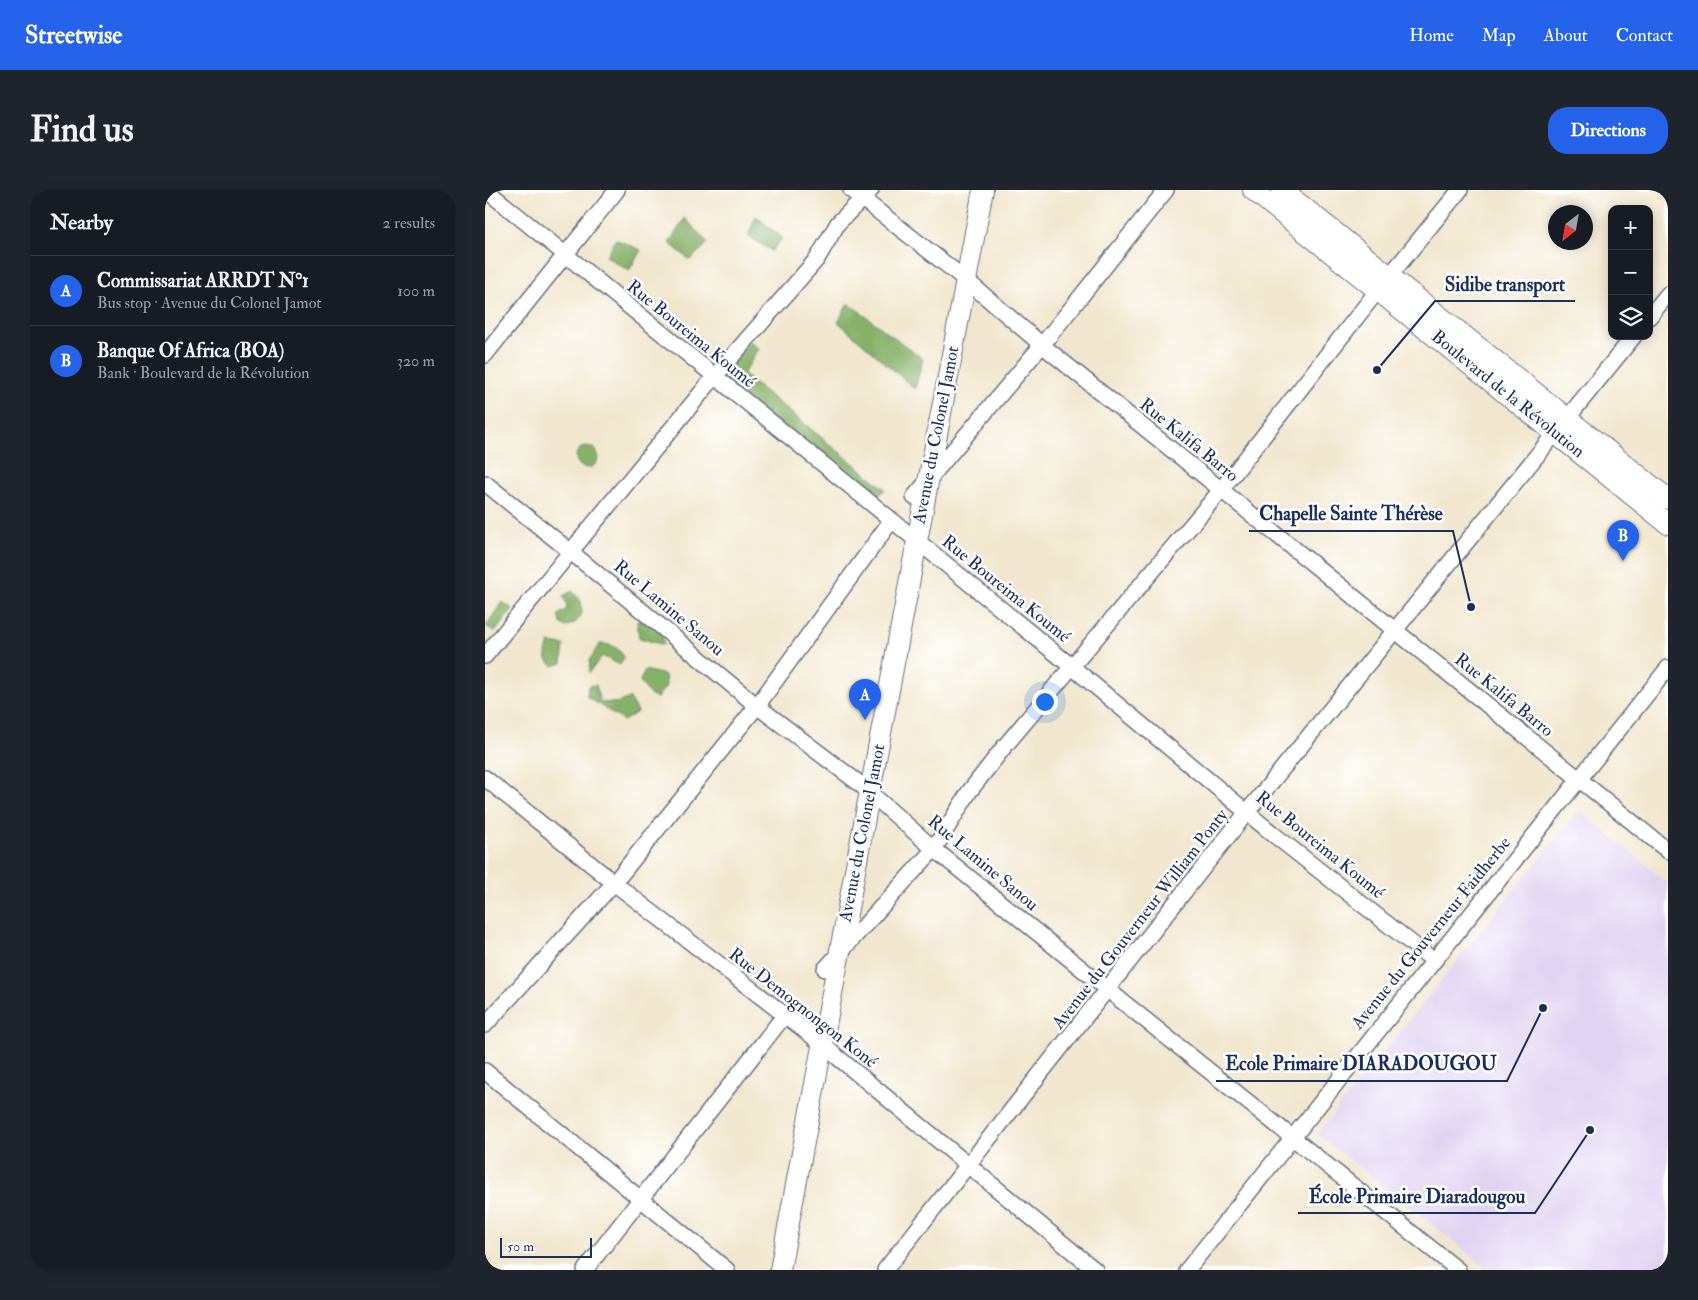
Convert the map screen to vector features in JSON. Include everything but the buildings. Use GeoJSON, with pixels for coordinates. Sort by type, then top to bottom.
{"type":"FeatureCollection","features":[{"type":"Feature","properties":{"kind":"main road","name":"Avenue du Colonel Jamot"},"geometry":{"type":"LineString","coordinates":[[769,1270],[817,1040],[840,950],[865,788],[912,537],[927,480],[961,276],[969,190]]}},
{"type":"Feature","properties":{"kind":"main road","name":"Avenue du Colonel Jamot"},"geometry":{"type":"LineString","coordinates":[[912,537],[914,497],[961,276],[983,190]]}},
{"type":"Feature","properties":{"kind":"main road","name":"Boulevard de la Révolution"},"geometry":{"type":"LineString","coordinates":[[1253,190],[1384,283],[1561,425],[1668,524]]}},
{"type":"Feature","properties":{"kind":"main road","name":"Boulevard de la Révolution"},"geometry":{"type":"LineString","coordinates":[[1282,190],[1384,283]]}},
{"type":"Feature","properties":{"kind":"main road","name":"Boulevard de la Révolution"},"geometry":{"type":"LineString","coordinates":[[1561,425],[1668,499]]}},
{"type":"Feature","properties":{"kind":"main road","name":"Avenue du Colonel Jamot"},"geometry":{"type":"LineString","coordinates":[[780,1270],[817,1040],[825,969],[865,788]]}},
{"type":"Feature","properties":{"kind":"street","name":"Rue Boureima Koumé"},"geometry":{"type":"LineString","coordinates":[[486,190],[1071,666],[1248,811],[1273,834],[1433,960]]}},
{"type":"Feature","properties":{"kind":"street"},"geometry":{"type":"LineString","coordinates":[[485,355],[617,190]]}},
{"type":"Feature","properties":{"kind":"street","name":"Rue Kalifa Barro"},"geometry":{"type":"LineString","coordinates":[[851,190],[867,195],[1042,345],[1668,851]]}},
{"type":"Feature","properties":{"kind":"street"},"geometry":{"type":"LineString","coordinates":[[914,497],[1042,345],[1166,190]]}},
{"type":"Feature","properties":{"kind":"street"},"geometry":{"type":"LineString","coordinates":[[825,969],[840,950],[934,849],[969,792],[1071,666],[1221,490],[1384,283],[1461,190]]}},
{"type":"Feature","properties":{"kind":"street"},"geometry":{"type":"LineString","coordinates":[[485,656],[715,376],[817,259],[838,223],[867,195]]}},
{"type":"Feature","properties":{"kind":"street"},"geometry":{"type":"LineString","coordinates":[[1653,312],[1668,294]]}},
{"type":"Feature","properties":{"kind":"street","name":"Avenue du Gouverneur William Ponty"},"geometry":{"type":"LineString","coordinates":[[885,1270],[1248,811],[1631,340]]}},
{"type":"Feature","properties":{"kind":"street","name":"Rue Lamine Sanou"},"geometry":{"type":"LineString","coordinates":[[485,483],[757,706],[865,788],[934,849],[1108,990],[1459,1270]]}},
{"type":"Feature","properties":{"kind":"street"},"geometry":{"type":"LineString","coordinates":[[485,1025],[613,883],[757,706],[891,521]]}},
{"type":"Feature","properties":{"kind":"street","name":"Avenue du Gouverneur Faidherbe"},"geometry":{"type":"LineString","coordinates":[[1187,1270],[1578,778],[1668,668]]}},
{"type":"Feature","properties":{"kind":"street","name":"Rue Demognongon Koné"},"geometry":{"type":"LineString","coordinates":[[485,778],[613,883],[817,1040],[1095,1270]]}},
{"type":"Feature","properties":{"kind":"street"},"geometry":{"type":"LineString","coordinates":[[585,1270],[784,1016]]}},
{"type":"Feature","properties":{"kind":"street"},"geometry":{"type":"LineString","coordinates":[[485,1071],[727,1270]]}},
{"type":"Feature","properties":{"kind":"shaded area"},"geometry":{"type":"Polygon","coordinates":[[[1579,810],[1668,883],[1668,1270],[1489,1270],[1317,1134],[1579,810]]]}},
{"type":"Feature","properties":{"kind":"green space"},"geometry":{"type":"Polygon","coordinates":[[[756,216],[782,238],[772,251],[748,236],[756,216]]]}},
{"type":"Feature","properties":{"kind":"green space"},"geometry":{"type":"Polygon","coordinates":[[[685,218],[708,243],[690,260],[669,243],[685,218]]]}},
{"type":"Feature","properties":{"kind":"green space"},"geometry":{"type":"Polygon","coordinates":[[[616,239],[641,250],[629,271],[606,256],[616,239]]]}},
{"type":"Feature","properties":{"kind":"green space"},"geometry":{"type":"Polygon","coordinates":[[[848,303],[923,359],[915,389],[838,322],[848,303]]]}},
{"type":"Feature","properties":{"kind":"green space"},"geometry":{"type":"Polygon","coordinates":[[[750,341],[759,349],[743,374],[885,489],[872,504],[718,375],[750,341]]]}},
{"type":"Feature","properties":{"kind":"green space"},"geometry":{"type":"Polygon","coordinates":[[[583,446],[591,446],[598,453],[598,461],[591,468],[583,468],[576,461],[576,453],[583,446]]]}},
{"type":"Feature","properties":{"kind":"green space"},"geometry":{"type":"Polygon","coordinates":[[[572,591],[581,601],[582,614],[575,623],[566,627],[561,624],[558,615],[566,610],[567,605],[563,596],[572,591]]]}},
{"type":"Feature","properties":{"kind":"green space"},"geometry":{"type":"Polygon","coordinates":[[[502,602],[513,609],[495,632],[486,626],[502,602]]]}},
{"type":"Feature","properties":{"kind":"green space"},"geometry":{"type":"Polygon","coordinates":[[[637,621],[661,622],[664,645],[639,638],[637,621]]]}},
{"type":"Feature","properties":{"kind":"green space"},"geometry":{"type":"Polygon","coordinates":[[[549,643],[564,645],[562,663],[553,666],[548,661],[546,653],[549,643]]]}},
{"type":"Feature","properties":{"kind":"green space"},"geometry":{"type":"Polygon","coordinates":[[[600,644],[614,647],[624,657],[620,665],[602,656],[589,673],[590,659],[600,644]]]}},
{"type":"Feature","properties":{"kind":"green space"},"geometry":{"type":"Polygon","coordinates":[[[645,670],[665,675],[666,686],[657,698],[650,695],[640,681],[645,670]]]}},
{"type":"Feature","properties":{"kind":"green space"},"geometry":{"type":"Polygon","coordinates":[[[596,685],[600,702],[616,703],[630,698],[637,712],[624,721],[587,697],[588,686],[596,685]]]}},
{"type":"Feature","properties":{"kind":"place","name":"Sidibe transport"},"geometry":{"type":"Point","coordinates":[1377,370]}},
{"type":"Feature","properties":{"kind":"place","name":"Banque Of Africa (BOA)"},"geometry":{"type":"Point","coordinates":[1623,561]}},
{"type":"Feature","properties":{"kind":"place","name":"Chapelle Sainte Thérèse"},"geometry":{"type":"Point","coordinates":[1471,607]}},
{"type":"Feature","properties":{"kind":"place","name":"Commissariat ARRDT N°1"},"geometry":{"type":"Point","coordinates":[865,720]}},
{"type":"Feature","properties":{"kind":"place","name":"Ecole Primaire DIARADOUGOU"},"geometry":{"type":"Point","coordinates":[1543,1008]}},
{"type":"Feature","properties":{"kind":"place","name":"École Primaire Diaradougou"},"geometry":{"type":"Point","coordinates":[1590,1130]}}]}
